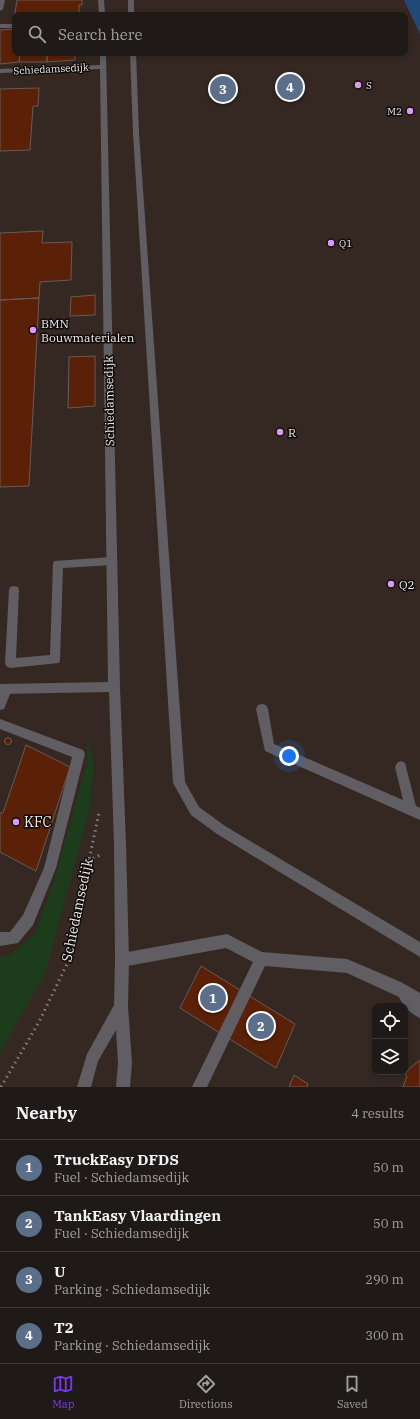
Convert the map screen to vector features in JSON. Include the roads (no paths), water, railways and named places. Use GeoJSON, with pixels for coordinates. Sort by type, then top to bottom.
{"type":"FeatureCollection","features":[{"type":"Feature","properties":{"kind":"street"},"geometry":{"type":"LineString","coordinates":[[0,10],[2,0]]}},
{"type":"Feature","properties":{"kind":"street"},"geometry":{"type":"LineString","coordinates":[[101,0],[102,12]]}},
{"type":"Feature","properties":{"kind":"street"},"geometry":{"type":"LineString","coordinates":[[131,0],[131,12]]}},
{"type":"Feature","properties":{"kind":"street"},"geometry":{"type":"LineString","coordinates":[[0,26],[12,26]]}},
{"type":"Feature","properties":{"kind":"street","name":"Schiedamsedijk"},"geometry":{"type":"LineString","coordinates":[[103,56],[114,687],[122,960],[120,1006],[125,1062],[123,1087]]}},
{"type":"Feature","properties":{"kind":"street"},"geometry":{"type":"LineString","coordinates":[[133,56],[136,133],[178,783],[195,811],[221,830],[420,950]]}},
{"type":"Feature","properties":{"kind":"street","name":"Schiedamsedijk"},"geometry":{"type":"LineString","coordinates":[[0,71],[103,67]]}},
{"type":"Feature","properties":{"kind":"street"},"geometry":{"type":"LineString","coordinates":[[14,590],[10,663],[55,660],[58,564],[112,561]]}},
{"type":"Feature","properties":{"kind":"street"},"geometry":{"type":"LineString","coordinates":[[0,705],[3,689],[114,687]]}},
{"type":"Feature","properties":{"kind":"street"},"geometry":{"type":"LineString","coordinates":[[262,709],[269,747],[415,812]]}},
{"type":"Feature","properties":{"kind":"street"},"geometry":{"type":"LineString","coordinates":[[0,724],[80,754],[50,868],[28,920],[13,938],[0,939]]}},
{"type":"Feature","properties":{"kind":"street"},"geometry":{"type":"LineString","coordinates":[[401,767],[415,812]]}},
{"type":"Feature","properties":{"kind":"street"},"geometry":{"type":"LineString","coordinates":[[122,960],[227,942],[261,959],[347,966],[396,987],[420,1001]]}},
{"type":"Feature","properties":{"kind":"street"},"geometry":{"type":"LineString","coordinates":[[199,1087],[261,959]]}},
{"type":"Feature","properties":{"kind":"street"},"geometry":{"type":"LineString","coordinates":[[396,987],[420,1011]]}},
{"type":"Feature","properties":{"kind":"street","name":"Schiedamsedijk"},"geometry":{"type":"LineString","coordinates":[[84,1087],[92,1059],[120,1006]]}},
{"type":"Feature","properties":{"kind":"water"},"geometry":{"type":"Polygon","coordinates":[[[404,0],[420,0],[420,34],[404,0]]]}},
{"type":"Feature","properties":{"kind":"place","name":"S"},"geometry":{"type":"Point","coordinates":[358,85]}},
{"type":"Feature","properties":{"kind":"place","name":"T2"},"geometry":{"type":"Point","coordinates":[290,87]}},
{"type":"Feature","properties":{"kind":"place","name":"U"},"geometry":{"type":"Point","coordinates":[223,89]}},
{"type":"Feature","properties":{"kind":"place","name":"M2"},"geometry":{"type":"Point","coordinates":[410,111]}},
{"type":"Feature","properties":{"kind":"place","name":"Q1"},"geometry":{"type":"Point","coordinates":[331,243]}},
{"type":"Feature","properties":{"kind":"place","name":"BMN Bouwmaterialen"},"geometry":{"type":"Point","coordinates":[33,330]}},
{"type":"Feature","properties":{"kind":"place","name":"R"},"geometry":{"type":"Point","coordinates":[280,432]}},
{"type":"Feature","properties":{"kind":"place","name":"Q2"},"geometry":{"type":"Point","coordinates":[391,584]}},
{"type":"Feature","properties":{"kind":"place","name":"KFC"},"geometry":{"type":"Point","coordinates":[16,822]}},
{"type":"Feature","properties":{"kind":"place","name":"TruckEasy DFDS"},"geometry":{"type":"Point","coordinates":[213,998]}},
{"type":"Feature","properties":{"kind":"place","name":"TankEasy Vlaardingen"},"geometry":{"type":"Point","coordinates":[261,1026]}}]}
